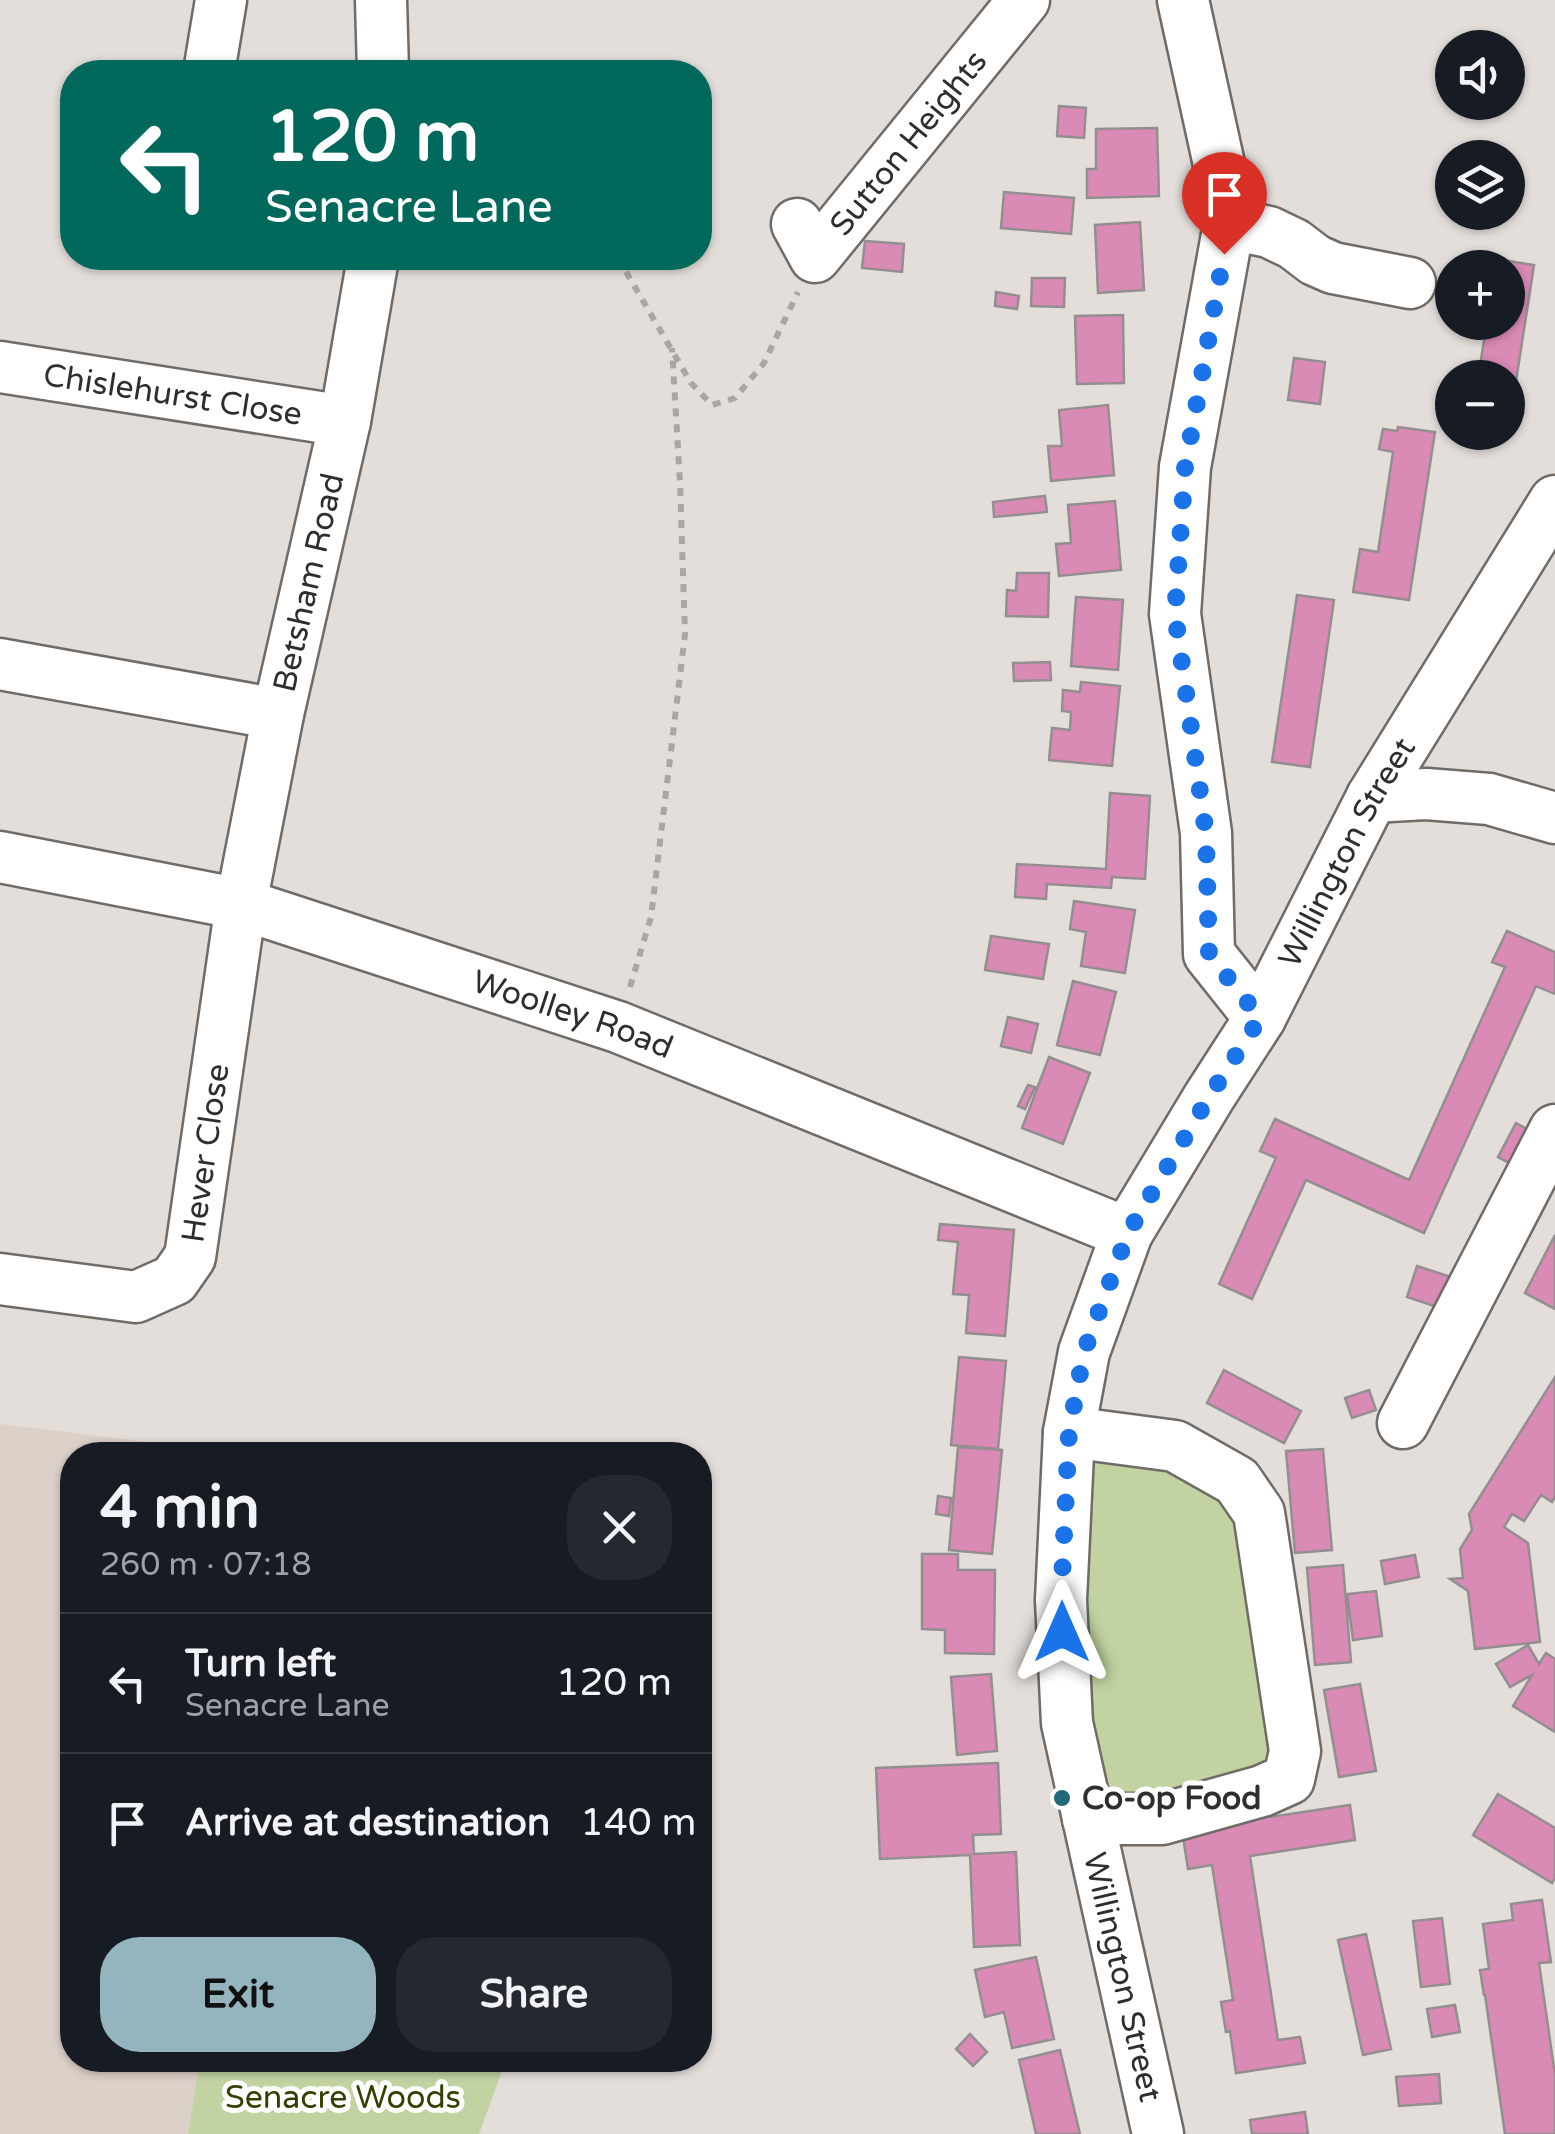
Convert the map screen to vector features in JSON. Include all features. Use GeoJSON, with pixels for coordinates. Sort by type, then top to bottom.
{"type":"FeatureCollection","features":[{"type":"Feature","properties":{"kind":"street"},"geometry":{"type":"LineString","coordinates":[[211,60],[221,0]]}},
{"type":"Feature","properties":{"kind":"street"},"geometry":{"type":"LineString","coordinates":[[381,0],[383,60]]}},
{"type":"Feature","properties":{"kind":"street","name":"Sutton Heights"},"geometry":{"type":"LineString","coordinates":[[806,240],[1024,0]]}},
{"type":"Feature","properties":{"kind":"street"},"geometry":{"type":"LineString","coordinates":[[1183,0],[1222,178],[1228,224],[1185,468],[1175,614],[1206,834],[1209,954],[1260,1018]]}},
{"type":"Feature","properties":{"kind":"street"},"geometry":{"type":"LineString","coordinates":[[1228,224],[1269,232],[1333,268],[1410,283]]}},
{"type":"Feature","properties":{"kind":"street","name":"Betsham Road"},"geometry":{"type":"LineString","coordinates":[[241,904],[278,714],[344,421],[371,270]]}},
{"type":"Feature","properties":{"kind":"street","name":"Chislehurst Close"},"geometry":{"type":"LineString","coordinates":[[0,367],[344,421]]}},
{"type":"Feature","properties":{"kind":"street","name":"Willington Street"},"geometry":{"type":"LineString","coordinates":[[1158,2134],[1067,1723],[1061,1600],[1069,1432],[1084,1352],[1128,1233],[1260,1018],[1372,797],[1555,502]]}},
{"type":"Feature","properties":{"kind":"street"},"geometry":{"type":"LineString","coordinates":[[0,664],[278,714]]}},
{"type":"Feature","properties":{"kind":"street"},"geometry":{"type":"LineString","coordinates":[[1372,797],[1426,794],[1490,800],[1555,818]]}},
{"type":"Feature","properties":{"kind":"street","name":"Woolley Road"},"geometry":{"type":"LineString","coordinates":[[0,858],[241,904],[618,1027],[1128,1233]]}},
{"type":"Feature","properties":{"kind":"street","name":"Hever Close"},"geometry":{"type":"LineString","coordinates":[[0,1279],[136,1297],[174,1280],[190,1257],[241,904]]}},
{"type":"Feature","properties":{"kind":"street"},"geometry":{"type":"LineString","coordinates":[[1403,1423],[1555,1130]]}},
{"type":"Feature","properties":{"kind":"street","name":"Willington Street"},"geometry":{"type":"LineString","coordinates":[[1069,1432],[1176,1446],[1238,1481],[1259,1513],[1295,1751],[1289,1779],[1262,1791],[1162,1819],[1088,1820]]}},
{"type":"Feature","properties":{"kind":"path"},"geometry":{"type":"LineString","coordinates":[[625,270],[691,384],[712,405],[735,398],[764,363],[806,240]]}},
{"type":"Feature","properties":{"kind":"path"},"geometry":{"type":"LineString","coordinates":[[618,1027],[652,917],[685,634],[672,348]]}},
{"type":"Feature","properties":{"kind":"shaded area"},"geometry":{"type":"Polygon","coordinates":[[[0,1424],[147,1442],[60,1442],[60,2072],[198,2072],[188,2134],[0,2134],[0,1424]]]}},
{"type":"Feature","properties":{"kind":"green space"},"geometry":{"type":"Polygon","coordinates":[[[1069,1432],[1237,1481],[1289,1779],[1088,1819],[1069,1432]]]}},
{"type":"Feature","properties":{"kind":"green space","name":"Senacre Woods"},"geometry":{"type":"Polygon","coordinates":[[[198,2072],[502,2072],[479,2134],[188,2134],[198,2072]]]}},
{"type":"Feature","properties":{"kind":"building"},"geometry":{"type":"Polygon","coordinates":[[[1059,106],[1086,108],[1084,138],[1057,136],[1059,106]]]}},
{"type":"Feature","properties":{"kind":"building"},"geometry":{"type":"Polygon","coordinates":[[[1157,128],[1159,196],[1087,198],[1087,169],[1096,169],[1096,129],[1157,128]]]}},
{"type":"Feature","properties":{"kind":"building"},"geometry":{"type":"Polygon","coordinates":[[[1004,192],[1074,198],[1071,234],[1001,228],[1004,192]]]}},
{"type":"Feature","properties":{"kind":"building"},"geometry":{"type":"Polygon","coordinates":[[[1140,222],[1144,290],[1098,293],[1095,225],[1140,222]]]}},
{"type":"Feature","properties":{"kind":"building"},"geometry":{"type":"Polygon","coordinates":[[[865,241],[904,244],[902,272],[862,268],[865,241]]]}},
{"type":"Feature","properties":{"kind":"building"},"geometry":{"type":"Polygon","coordinates":[[[1525,264],[1534,265],[1525,323],[1525,264]]]}},
{"type":"Feature","properties":{"kind":"building"},"geometry":{"type":"Polygon","coordinates":[[[1032,278],[1065,278],[1064,307],[1031,306],[1032,278]]]}},
{"type":"Feature","properties":{"kind":"building"},"geometry":{"type":"Polygon","coordinates":[[[996,292],[1019,296],[1017,309],[995,306],[996,292]]]}},
{"type":"Feature","properties":{"kind":"building"},"geometry":{"type":"Polygon","coordinates":[[[1123,315],[1124,383],[1077,384],[1075,316],[1123,315]]]}},
{"type":"Feature","properties":{"kind":"building"},"geometry":{"type":"Polygon","coordinates":[[[1484,340],[1522,340],[1519,360],[1481,360],[1484,340]]]}},
{"type":"Feature","properties":{"kind":"building"},"geometry":{"type":"Polygon","coordinates":[[[1294,358],[1325,362],[1320,404],[1288,400],[1294,358]]]}},
{"type":"Feature","properties":{"kind":"building"},"geometry":{"type":"Polygon","coordinates":[[[1108,405],[1114,475],[1051,481],[1048,446],[1062,446],[1059,410],[1108,405]]]}},
{"type":"Feature","properties":{"kind":"building"},"geometry":{"type":"Polygon","coordinates":[[[1398,427],[1435,432],[1409,600],[1353,592],[1360,549],[1378,552],[1393,452],[1379,449],[1383,429],[1397,431],[1398,427]]]}},
{"type":"Feature","properties":{"kind":"building"},"geometry":{"type":"Polygon","coordinates":[[[1045,496],[1047,512],[994,517],[993,502],[1045,496]]]}},
{"type":"Feature","properties":{"kind":"building"},"geometry":{"type":"Polygon","coordinates":[[[1115,501],[1121,570],[1059,576],[1056,544],[1071,543],[1068,505],[1115,501]]]}},
{"type":"Feature","properties":{"kind":"building"},"geometry":{"type":"Polygon","coordinates":[[[1017,573],[1049,573],[1048,617],[1006,616],[1007,590],[1016,591],[1017,573]]]}},
{"type":"Feature","properties":{"kind":"building"},"geometry":{"type":"Polygon","coordinates":[[[1297,595],[1334,600],[1310,767],[1272,762],[1297,595]]]}},
{"type":"Feature","properties":{"kind":"building"},"geometry":{"type":"Polygon","coordinates":[[[1076,597],[1123,600],[1118,670],[1071,666],[1076,597]]]}},
{"type":"Feature","properties":{"kind":"building"},"geometry":{"type":"Polygon","coordinates":[[[1050,662],[1051,680],[1014,681],[1013,663],[1050,662]]]}},
{"type":"Feature","properties":{"kind":"building"},"geometry":{"type":"Polygon","coordinates":[[[1081,682],[1120,686],[1112,766],[1049,760],[1052,728],[1070,730],[1071,712],[1062,711],[1063,690],[1080,692],[1081,682]]]}},
{"type":"Feature","properties":{"kind":"building"},"geometry":{"type":"Polygon","coordinates":[[[1110,793],[1150,796],[1145,879],[1112,877],[1111,888],[1047,884],[1046,899],[1015,897],[1017,864],[1106,869],[1110,793]]]}},
{"type":"Feature","properties":{"kind":"building"},"geometry":{"type":"Polygon","coordinates":[[[1074,901],[1135,910],[1125,973],[1081,966],[1086,932],[1070,929],[1074,901]]]}},
{"type":"Feature","properties":{"kind":"building"},"geometry":{"type":"Polygon","coordinates":[[[1507,931],[1555,952],[1555,994],[1536,986],[1424,1233],[1306,1180],[1252,1299],[1219,1284],[1276,1158],[1260,1151],[1275,1119],[1409,1180],[1505,967],[1492,962],[1507,931]]]}},
{"type":"Feature","properties":{"kind":"building"},"geometry":{"type":"Polygon","coordinates":[[[991,936],[1049,944],[1043,979],[985,970],[991,936]]]}},
{"type":"Feature","properties":{"kind":"building"},"geometry":{"type":"Polygon","coordinates":[[[1073,981],[1116,992],[1100,1055],[1057,1045],[1073,981]]]}},
{"type":"Feature","properties":{"kind":"building"},"geometry":{"type":"Polygon","coordinates":[[[1008,1017],[1038,1024],[1031,1053],[1001,1046],[1008,1017]]]}},
{"type":"Feature","properties":{"kind":"building"},"geometry":{"type":"Polygon","coordinates":[[[1049,1057],[1090,1073],[1063,1144],[1022,1128],[1049,1057]]]}},
{"type":"Feature","properties":{"kind":"building"},"geometry":{"type":"Polygon","coordinates":[[[1028,1085],[1035,1087],[1025,1109],[1018,1106],[1028,1085]]]}},
{"type":"Feature","properties":{"kind":"building"},"geometry":{"type":"Polygon","coordinates":[[[1516,1123],[1536,1134],[1518,1168],[1498,1157],[1516,1123]]]}},
{"type":"Feature","properties":{"kind":"building"},"geometry":{"type":"Polygon","coordinates":[[[940,1224],[1014,1230],[1005,1336],[966,1333],[969,1295],[953,1294],[958,1242],[938,1240],[940,1224]]]}},
{"type":"Feature","properties":{"kind":"building"},"geometry":{"type":"Polygon","coordinates":[[[1555,1235],[1555,1309],[1525,1293],[1555,1235]]]}},
{"type":"Feature","properties":{"kind":"building"},"geometry":{"type":"Polygon","coordinates":[[[1417,1266],[1451,1277],[1440,1308],[1407,1297],[1417,1266]]]}},
{"type":"Feature","properties":{"kind":"building"},"geometry":{"type":"Polygon","coordinates":[[[959,1357],[1006,1361],[998,1449],[951,1445],[959,1357]]]}},
{"type":"Feature","properties":{"kind":"building"},"geometry":{"type":"Polygon","coordinates":[[[1224,1370],[1301,1411],[1284,1443],[1207,1403],[1224,1370]]]}},
{"type":"Feature","properties":{"kind":"building"},"geometry":{"type":"Polygon","coordinates":[[[1555,1377],[1555,1497],[1552,1502],[1541,1495],[1524,1521],[1512,1514],[1504,1527],[1528,1543],[1540,1642],[1475,1649],[1468,1591],[1450,1579],[1463,1578],[1460,1549],[1472,1530],[1469,1514],[1555,1377]]]}},
{"type":"Feature","properties":{"kind":"building"},"geometry":{"type":"Polygon","coordinates":[[[1369,1390],[1376,1410],[1352,1418],[1345,1398],[1369,1390]]]}},
{"type":"Feature","properties":{"kind":"building"},"geometry":{"type":"Polygon","coordinates":[[[958,1447],[1002,1450],[992,1554],[949,1550],[958,1447]]]}},
{"type":"Feature","properties":{"kind":"building"},"geometry":{"type":"Polygon","coordinates":[[[1323,1449],[1332,1550],[1295,1553],[1286,1451],[1323,1449]]]}},
{"type":"Feature","properties":{"kind":"building"},"geometry":{"type":"Polygon","coordinates":[[[938,1496],[951,1498],[949,1516],[936,1514],[938,1496]]]}},
{"type":"Feature","properties":{"kind":"building"},"geometry":{"type":"Polygon","coordinates":[[[922,1554],[958,1554],[958,1570],[995,1570],[994,1654],[945,1653],[945,1630],[922,1629],[922,1554]]]}},
{"type":"Feature","properties":{"kind":"building"},"geometry":{"type":"Polygon","coordinates":[[[1415,1555],[1419,1577],[1385,1584],[1381,1561],[1415,1555]]]}},
{"type":"Feature","properties":{"kind":"building"},"geometry":{"type":"Polygon","coordinates":[[[1343,1565],[1351,1662],[1315,1665],[1307,1568],[1343,1565]]]}},
{"type":"Feature","properties":{"kind":"building"},"geometry":{"type":"Polygon","coordinates":[[[1376,1591],[1382,1636],[1353,1640],[1347,1594],[1376,1591]]]}},
{"type":"Feature","properties":{"kind":"building"},"geometry":{"type":"Polygon","coordinates":[[[1528,1645],[1539,1664],[1546,1653],[1555,1659],[1555,1732],[1513,1706],[1532,1675],[1510,1687],[1496,1664],[1528,1645]]]}},
{"type":"Feature","properties":{"kind":"building"},"geometry":{"type":"Polygon","coordinates":[[[991,1674],[997,1751],[957,1755],[951,1677],[991,1674]]]}},
{"type":"Feature","properties":{"kind":"building"},"geometry":{"type":"Polygon","coordinates":[[[1360,1684],[1376,1771],[1339,1777],[1324,1690],[1360,1684]]]}},
{"type":"Feature","properties":{"kind":"building"},"geometry":{"type":"Polygon","coordinates":[[[998,1763],[1001,1834],[973,1835],[974,1854],[1016,1852],[1020,1945],[974,1947],[970,1855],[880,1859],[876,1768],[998,1763]]]}},
{"type":"Feature","properties":{"kind":"building"},"geometry":{"type":"Polygon","coordinates":[[[1498,1794],[1555,1828],[1552,1883],[1473,1835],[1498,1794]]]}},
{"type":"Feature","properties":{"kind":"building"},"geometry":{"type":"Polygon","coordinates":[[[1350,1805],[1355,1840],[1250,1856],[1278,2040],[1300,2037],[1305,2063],[1236,2073],[1221,2002],[1233,2000],[1212,1865],[1188,1869],[1182,1830],[1350,1805]]]}},
{"type":"Feature","properties":{"kind":"building"},"geometry":{"type":"Polygon","coordinates":[[[1542,1900],[1551,1962],[1539,1963],[1555,2075],[1555,2134],[1505,2134],[1480,1970],[1489,1969],[1483,1924],[1513,1920],[1511,1904],[1542,1900]]]}},
{"type":"Feature","properties":{"kind":"building"},"geometry":{"type":"Polygon","coordinates":[[[1442,1918],[1450,1984],[1421,1987],[1413,1921],[1442,1918]]]}},
{"type":"Feature","properties":{"kind":"building"},"geometry":{"type":"Polygon","coordinates":[[[1366,1934],[1391,2049],[1363,2055],[1338,1940],[1366,1934]]]}},
{"type":"Feature","properties":{"kind":"building"},"geometry":{"type":"Polygon","coordinates":[[[1036,1957],[1054,2039],[1012,2048],[1004,2012],[985,2017],[975,1970],[1036,1957]]]}},
{"type":"Feature","properties":{"kind":"building"},"geometry":{"type":"Polygon","coordinates":[[[1455,2005],[1460,2032],[1432,2037],[1427,2009],[1455,2005]]]}},
{"type":"Feature","properties":{"kind":"building"},"geometry":{"type":"Polygon","coordinates":[[[970,2034],[987,2052],[973,2066],[956,2049],[970,2034]]]}},
{"type":"Feature","properties":{"kind":"building"},"geometry":{"type":"Polygon","coordinates":[[[1060,2050],[1080,2134],[1036,2134],[1019,2060],[1060,2050]]]}},
{"type":"Feature","properties":{"kind":"building"},"geometry":{"type":"Polygon","coordinates":[[[1439,2074],[1441,2103],[1399,2106],[1396,2077],[1439,2074]]]}},
{"type":"Feature","properties":{"kind":"building"},"geometry":{"type":"Polygon","coordinates":[[[1305,2112],[1308,2134],[1252,2134],[1250,2120],[1305,2112]]]}},
{"type":"Feature","properties":{"kind":"place","name":"Co-op Food"},"geometry":{"type":"Point","coordinates":[1062,1798]}},
{"type":"Feature","properties":{"kind":"route"},"geometry":{"type":"LineString","coordinates":[[1062,1632],[1069,1432],[1084,1352],[1128,1233],[1260,1018],[1209,954],[1206,834],[1175,614],[1185,468],[1224,254]]}}]}
